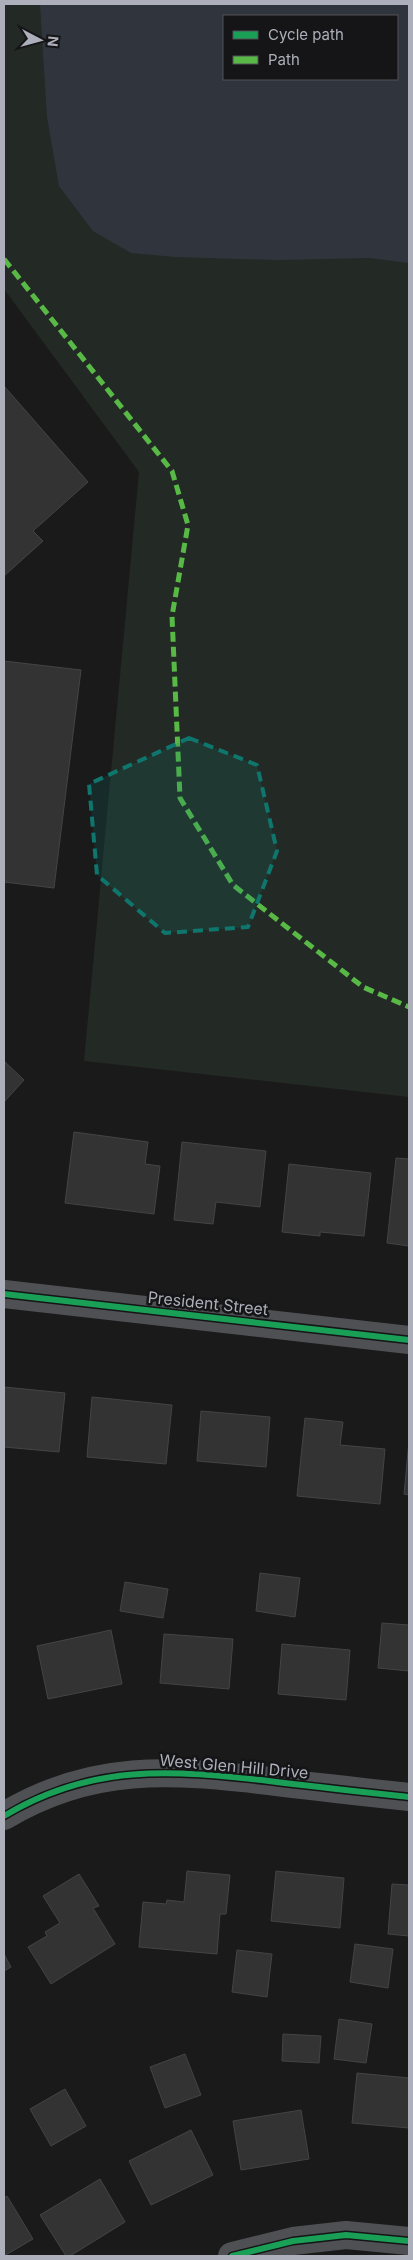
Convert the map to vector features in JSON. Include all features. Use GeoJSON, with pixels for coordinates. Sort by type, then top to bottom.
{"type":"FeatureCollection","features":[{"type":"Feature","properties":{"kind":"street","name":"President Street"},"geometry":{"type":"LineString","coordinates":[[4,1294],[409,1340]]}},
{"type":"Feature","properties":{"kind":"street","name":"West Glen Hill Drive"},"geometry":{"type":"LineString","coordinates":[[4,1816],[34,1800],[86,1781],[158,1772],[203,1774],[409,1797]]}},
{"type":"Feature","properties":{"kind":"street"},"geometry":{"type":"LineString","coordinates":[[232,2256],[293,2241],[346,2235],[409,2242]]}},
{"type":"Feature","properties":{"kind":"highlighted area"},"geometry":{"type":"Polygon","coordinates":[[[189,738],[257,765],[277,851],[248,927],[165,933],[97,875],[89,784],[189,738]]]}},
{"type":"Feature","properties":{"kind":"shaded area"},"geometry":{"type":"Polygon","coordinates":[[[4,4],[409,4],[409,1097],[84,1061],[139,472],[4,289],[4,4]]]}},
{"type":"Feature","properties":{"kind":"shaded area"},"geometry":{"type":"Polygon","coordinates":[[[40,4],[409,4],[409,263],[370,258],[277,260],[175,257],[131,253],[93,231],[59,186],[47,117],[40,4]]]}},
{"type":"Feature","properties":{"kind":"building"},"geometry":{"type":"Polygon","coordinates":[[[4,386],[88,482],[33,531],[43,541],[4,576],[4,386]]]}},
{"type":"Feature","properties":{"kind":"building"},"geometry":{"type":"Polygon","coordinates":[[[4,661],[81,670],[54,888],[4,882],[4,661]]]}},
{"type":"Feature","properties":{"kind":"building"},"geometry":{"type":"Polygon","coordinates":[[[4,1061],[24,1080],[4,1102],[4,1061]]]}},
{"type":"Feature","properties":{"kind":"building"},"geometry":{"type":"Polygon","coordinates":[[[74,1132],[148,1142],[145,1164],[160,1166],[154,1214],[65,1203],[74,1132]]]}},
{"type":"Feature","properties":{"kind":"building"},"geometry":{"type":"Polygon","coordinates":[[[182,1142],[266,1151],[260,1207],[216,1202],[213,1224],[174,1220],[182,1142]]]}},
{"type":"Feature","properties":{"kind":"building"},"geometry":{"type":"Polygon","coordinates":[[[396,1158],[409,1159],[409,1246],[387,1243],[396,1158]]]}},
{"type":"Feature","properties":{"kind":"building"},"geometry":{"type":"Polygon","coordinates":[[[289,1164],[371,1173],[364,1236],[320,1232],[320,1236],[282,1232],[289,1164]]]}},
{"type":"Feature","properties":{"kind":"building"},"geometry":{"type":"Polygon","coordinates":[[[4,1387],[65,1393],[59,1452],[4,1447],[4,1387]]]}},
{"type":"Feature","properties":{"kind":"building"},"geometry":{"type":"Polygon","coordinates":[[[92,1397],[172,1405],[166,1464],[87,1457],[92,1397]]]}},
{"type":"Feature","properties":{"kind":"building"},"geometry":{"type":"Polygon","coordinates":[[[201,1411],[270,1417],[266,1467],[197,1461],[201,1411]]]}},
{"type":"Feature","properties":{"kind":"building"},"geometry":{"type":"Polygon","coordinates":[[[305,1418],[343,1422],[340,1445],[385,1449],[380,1504],[297,1496],[305,1418]]]}},
{"type":"Feature","properties":{"kind":"building"},"geometry":{"type":"Polygon","coordinates":[[[409,1441],[409,1495],[404,1494],[409,1441]]]}},
{"type":"Feature","properties":{"kind":"building"},"geometry":{"type":"Polygon","coordinates":[[[260,1573],[300,1578],[295,1617],[256,1611],[260,1573]]]}},
{"type":"Feature","properties":{"kind":"building"},"geometry":{"type":"Polygon","coordinates":[[[125,1582],[168,1589],[163,1618],[120,1611],[125,1582]]]}},
{"type":"Feature","properties":{"kind":"building"},"geometry":{"type":"Polygon","coordinates":[[[382,1623],[409,1625],[409,1671],[378,1668],[382,1623]]]}},
{"type":"Feature","properties":{"kind":"building"},"geometry":{"type":"Polygon","coordinates":[[[111,1630],[122,1684],[48,1699],[37,1646],[111,1630]]]}},
{"type":"Feature","properties":{"kind":"building"},"geometry":{"type":"Polygon","coordinates":[[[164,1634],[233,1639],[229,1689],[160,1683],[164,1634]]]}},
{"type":"Feature","properties":{"kind":"building"},"geometry":{"type":"Polygon","coordinates":[[[282,1644],[350,1650],[346,1700],[278,1694],[282,1644]]]}},
{"type":"Feature","properties":{"kind":"building"},"geometry":{"type":"Polygon","coordinates":[[[187,1871],[230,1875],[226,1914],[220,1914],[217,1954],[139,1947],[143,1902],[166,1904],[167,1900],[184,1902],[187,1871]]]}},
{"type":"Feature","properties":{"kind":"building"},"geometry":{"type":"Polygon","coordinates":[[[276,1871],[344,1878],[340,1928],[271,1921],[276,1871]]]}},
{"type":"Feature","properties":{"kind":"building"},"geometry":{"type":"Polygon","coordinates":[[[79,1874],[99,1906],[93,1908],[115,1944],[51,1984],[28,1947],[47,1936],[45,1932],[60,1923],[43,1896],[79,1874]]]}},
{"type":"Feature","properties":{"kind":"building"},"geometry":{"type":"Polygon","coordinates":[[[392,1884],[409,1885],[409,1936],[388,1934],[392,1884]]]}},
{"type":"Feature","properties":{"kind":"building"},"geometry":{"type":"Polygon","coordinates":[[[355,1944],[393,1949],[388,1988],[350,1982],[355,1944]]]}},
{"type":"Feature","properties":{"kind":"building"},"geometry":{"type":"Polygon","coordinates":[[[237,1950],[272,1954],[267,1997],[232,1992],[237,1950]]]}},
{"type":"Feature","properties":{"kind":"building"},"geometry":{"type":"Polygon","coordinates":[[[4,1954],[11,1967],[4,1971],[4,1954]]]}},
{"type":"Feature","properties":{"kind":"building"},"geometry":{"type":"Polygon","coordinates":[[[339,2019],[372,2024],[366,2063],[334,2059],[339,2019]]]}},
{"type":"Feature","properties":{"kind":"building"},"geometry":{"type":"Polygon","coordinates":[[[283,2034],[321,2036],[319,2063],[282,2061],[283,2034]]]}},
{"type":"Feature","properties":{"kind":"building"},"geometry":{"type":"Polygon","coordinates":[[[185,2054],[201,2095],[165,2108],[150,2067],[185,2054]]]}},
{"type":"Feature","properties":{"kind":"building"},"geometry":{"type":"Polygon","coordinates":[[[357,2073],[409,2078],[409,2128],[352,2123],[357,2073]]]}},
{"type":"Feature","properties":{"kind":"building"},"geometry":{"type":"Polygon","coordinates":[[[65,2089],[86,2126],[51,2146],[30,2109],[65,2089]]]}},
{"type":"Feature","properties":{"kind":"building"},"geometry":{"type":"Polygon","coordinates":[[[301,2110],[309,2159],[241,2170],[233,2121],[301,2110]]]}},
{"type":"Feature","properties":{"kind":"building"},"geometry":{"type":"Polygon","coordinates":[[[191,2130],[213,2175],[151,2205],[129,2161],[191,2130]]]}},
{"type":"Feature","properties":{"kind":"building"},"geometry":{"type":"Polygon","coordinates":[[[100,2179],[125,2222],[70,2256],[66,2256],[40,2215],[100,2179]]]}},
{"type":"Feature","properties":{"kind":"building"},"geometry":{"type":"Polygon","coordinates":[[[7,2196],[33,2239],[4,2256],[4,2198],[7,2196]]]}},
{"type":"Feature","properties":{"kind":"marked path"},"geometry":{"type":"LineString","coordinates":[[4,259],[172,471],[188,525],[172,616],[180,798],[233,885],[363,987],[409,1007]]}},
{"type":"Feature","properties":{"kind":"cycle path"},"geometry":{"type":"LineString","coordinates":[[4,1294],[409,1340]]}},
{"type":"Feature","properties":{"kind":"cycle path"},"geometry":{"type":"LineString","coordinates":[[4,1816],[37,1799],[69,1787],[133,1774],[199,1774],[409,1797]]}},
{"type":"Feature","properties":{"kind":"cycle path"},"geometry":{"type":"LineString","coordinates":[[232,2256],[293,2241],[346,2235],[409,2241]]}}]}
